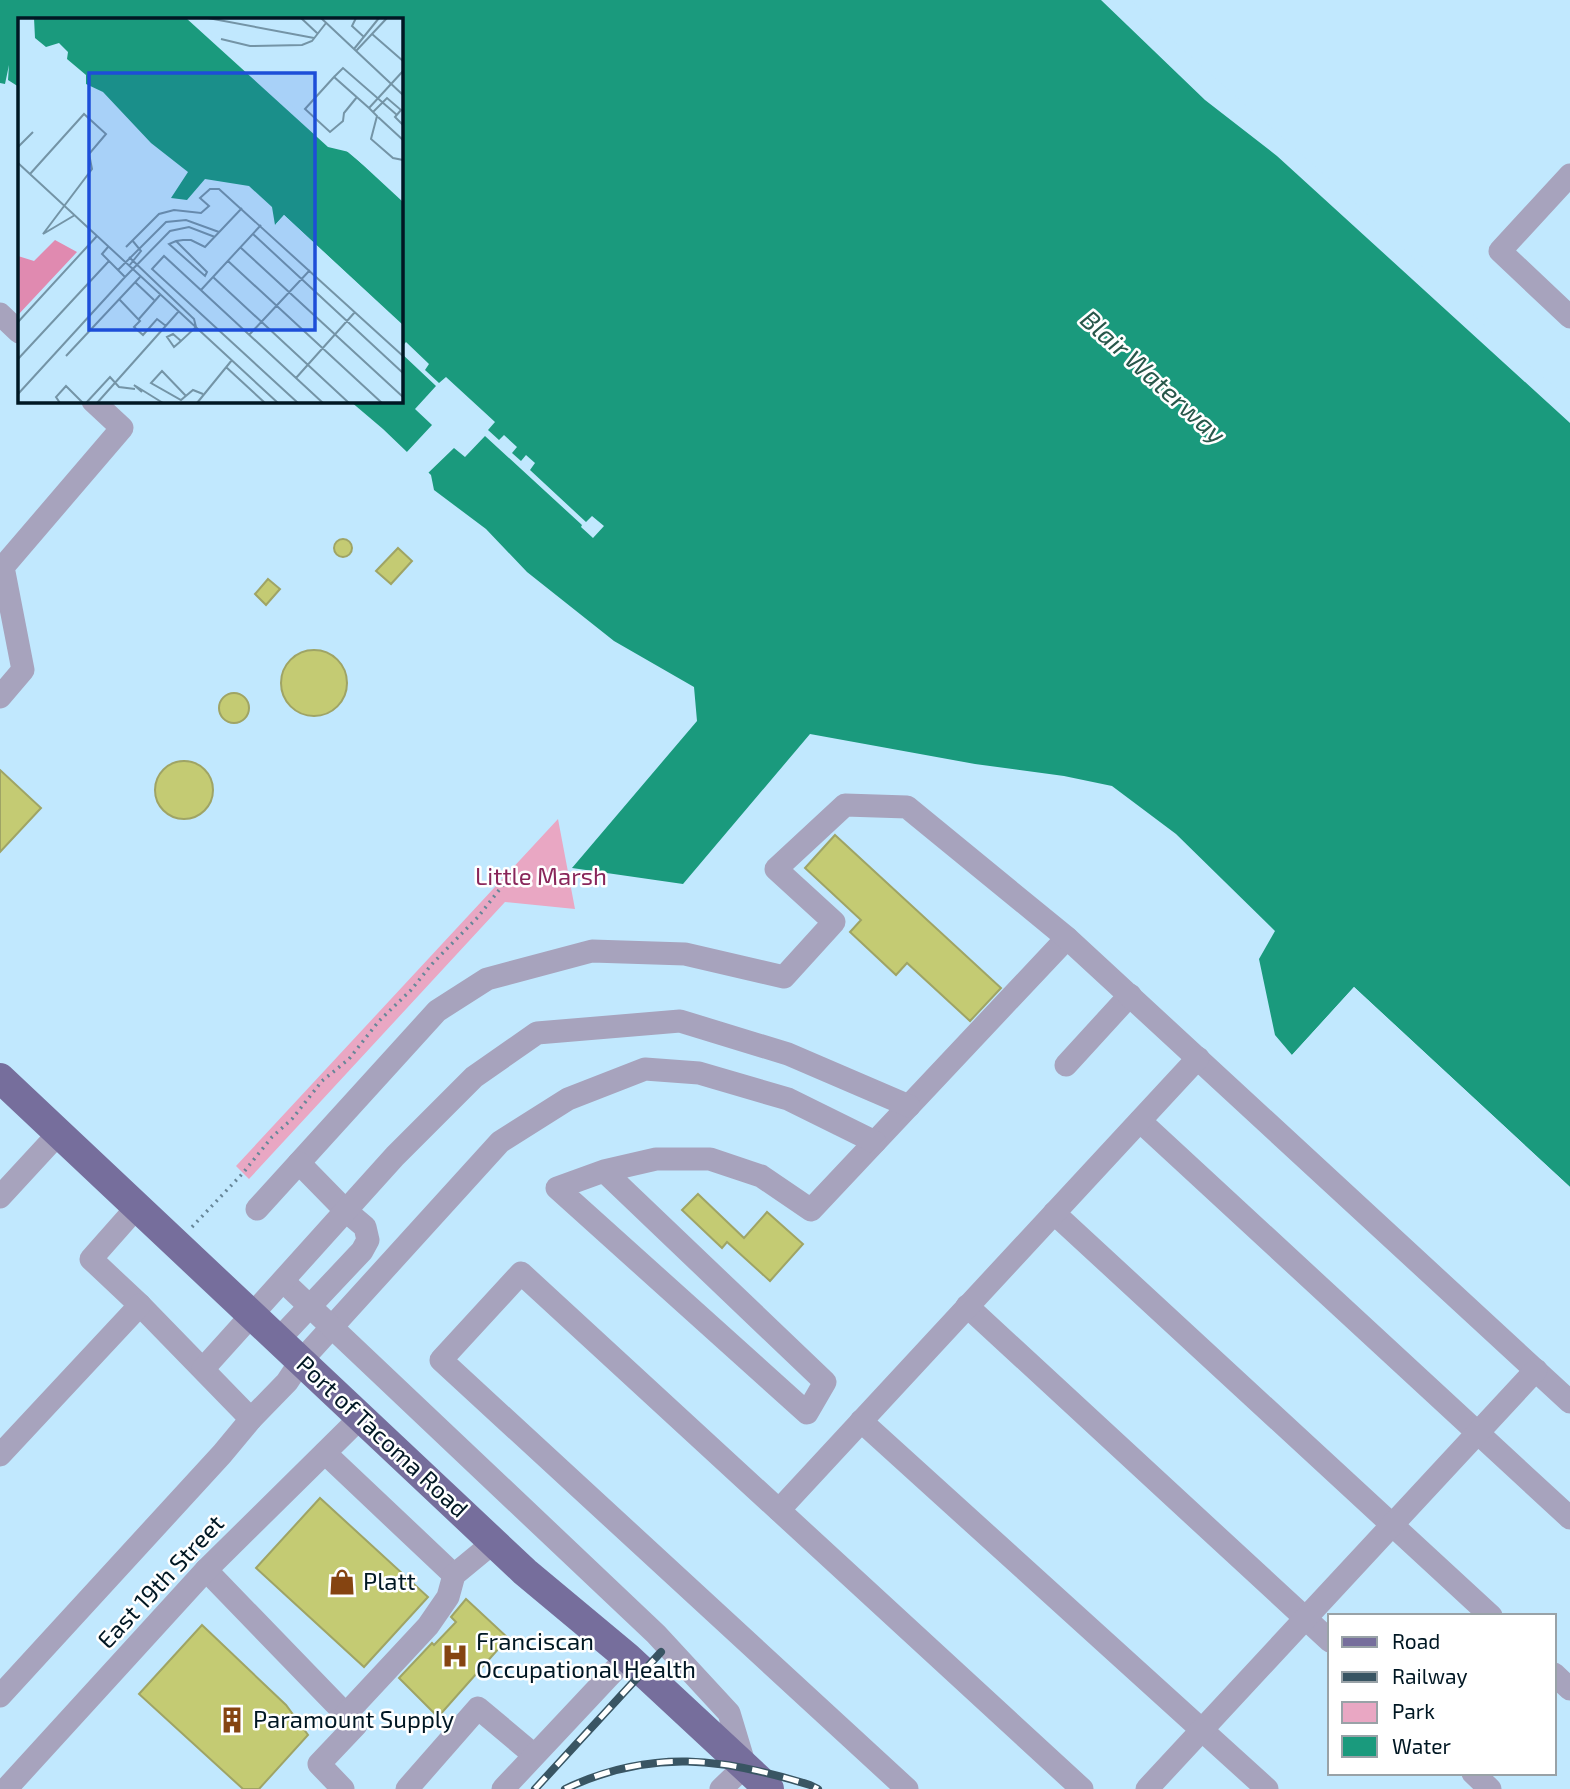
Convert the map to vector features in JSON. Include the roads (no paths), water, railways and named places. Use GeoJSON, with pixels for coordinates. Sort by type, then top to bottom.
{"type":"FeatureCollection","features":[{"type":"Feature","properties":{"kind":"main road","name":"Port of Tacoma Road"},"geometry":{"type":"LineString","coordinates":[[0,1078],[525,1572],[627,1657],[769,1789]]}},
{"type":"Feature","properties":{"kind":"street"},"geometry":{"type":"LineString","coordinates":[[1570,175],[1500,251],[1570,317]]}},
{"type":"Feature","properties":{"kind":"street"},"geometry":{"type":"LineString","coordinates":[[0,314],[18,331]]}},
{"type":"Feature","properties":{"kind":"street"},"geometry":{"type":"LineString","coordinates":[[0,697],[23,670],[3,567],[122,428],[94,402]]}},
{"type":"Feature","properties":{"kind":"street"},"geometry":{"type":"LineString","coordinates":[[257,1209],[437,1011],[487,979],[592,951],[685,954],[784,977],[834,922],[776,869],[845,805],[907,807],[1067,938],[1570,1402]]}},
{"type":"Feature","properties":{"kind":"street"},"geometry":{"type":"LineString","coordinates":[[604,1171],[825,1382],[807,1413],[557,1188],[604,1171],[656,1159],[710,1159],[761,1176],[811,1210],[1067,938]]}},
{"type":"Feature","properties":{"kind":"street"},"geometry":{"type":"LineString","coordinates":[[1066,1065],[1130,995]]}},
{"type":"Feature","properties":{"kind":"street"},"geometry":{"type":"LineString","coordinates":[[203,1370],[225,1342],[253,1316],[395,1156],[474,1077],[537,1033],[680,1021],[788,1054],[909,1107]]}},
{"type":"Feature","properties":{"kind":"street"},"geometry":{"type":"LineString","coordinates":[[779,1510],[1198,1058]]}},
{"type":"Feature","properties":{"kind":"street"},"geometry":{"type":"LineString","coordinates":[[0,1696],[287,1382],[301,1361],[500,1142],[568,1099],[645,1069],[699,1073],[788,1099],[875,1142]]}},
{"type":"Feature","properties":{"kind":"street"},"geometry":{"type":"LineString","coordinates":[[1140,1121],[1570,1518]]}},
{"type":"Feature","properties":{"kind":"street"},"geometry":{"type":"LineString","coordinates":[[0,1197],[59,1133]]}},
{"type":"Feature","properties":{"kind":"street"},"geometry":{"type":"LineString","coordinates":[[279,1339],[362,1251],[368,1240],[365,1227],[299,1163]]}},
{"type":"Feature","properties":{"kind":"street"},"geometry":{"type":"LineString","coordinates":[[137,1207],[91,1259],[140,1305],[251,1419]]}},
{"type":"Feature","properties":{"kind":"street"},"geometry":{"type":"LineString","coordinates":[[1054,1213],[1489,1614]]}},
{"type":"Feature","properties":{"kind":"street"},"geometry":{"type":"LineString","coordinates":[[907,1789],[441,1360],[521,1273],[1082,1789]]}},
{"type":"Feature","properties":{"kind":"street"},"geometry":{"type":"LineString","coordinates":[[283,1281],[656,1634],[730,1713],[745,1766],[721,1789]]}},
{"type":"Feature","properties":{"kind":"street"},"geometry":{"type":"LineString","coordinates":[[0,1455],[140,1305]]}},
{"type":"Feature","properties":{"kind":"street"},"geometry":{"type":"LineString","coordinates":[[967,1307],[1328,1639]]}},
{"type":"Feature","properties":{"kind":"street"},"geometry":{"type":"LineString","coordinates":[[1147,1789],[1536,1370]]}},
{"type":"Feature","properties":{"kind":"street","name":"East 19th Street"},"geometry":{"type":"LineString","coordinates":[[6,1789],[206,1570],[360,1417]]}},
{"type":"Feature","properties":{"kind":"street"},"geometry":{"type":"LineString","coordinates":[[861,1421],[1267,1789]]}},
{"type":"Feature","properties":{"kind":"street"},"geometry":{"type":"LineString","coordinates":[[324,1453],[454,1575]]}},
{"type":"Feature","properties":{"kind":"street"},"geometry":{"type":"LineString","coordinates":[[346,1714],[428,1626],[447,1597],[454,1575],[494,1542]]}},
{"type":"Feature","properties":{"kind":"street"},"geometry":{"type":"LineString","coordinates":[[206,1570],[356,1725],[319,1764],[343,1789]]}},
{"type":"Feature","properties":{"kind":"street"},"geometry":{"type":"LineString","coordinates":[[503,1789],[627,1657]]}},
{"type":"Feature","properties":{"kind":"street"},"geometry":{"type":"LineString","coordinates":[[1556,1676],[1570,1689]]}},
{"type":"Feature","properties":{"kind":"street"},"geometry":{"type":"LineString","coordinates":[[407,1789],[478,1708],[534,1755]]}},
{"type":"Feature","properties":{"kind":"street"},"geometry":{"type":"LineString","coordinates":[[1475,1775],[1490,1789]]}},
{"type":"Feature","properties":{"kind":"water","name":"Blair Waterway"},"geometry":{"type":"Polygon","coordinates":[[[0,0],[1126,0],[1515,359],[1570,403],[1570,1187],[1354,987],[1292,1055],[1275,1035],[1259,959],[1275,931],[1176,834],[1112,786],[810,734],[683,884],[572,868],[697,721],[694,687],[614,641],[527,572],[486,529],[434,490],[431,475],[351,402],[402,402],[402,18],[18,18],[18,86],[8,80],[9,65],[5,84],[0,83],[0,0]]]}},
{"type":"Feature","properties":{"kind":"railway"},"geometry":{"type":"LineString","coordinates":[[535,1789],[661,1652]]}},
{"type":"Feature","properties":{"kind":"railway"},"geometry":{"type":"LineString","coordinates":[[565,1789],[627,1767],[687,1762],[747,1768],[818,1789]]}},
{"type":"Feature","properties":{"kind":"place","name":"Platt"},"geometry":{"type":"Point","coordinates":[342,1582]}},
{"type":"Feature","properties":{"kind":"place","name":"Franciscan Occupational Health"},"geometry":{"type":"Point","coordinates":[455,1656]}},
{"type":"Feature","properties":{"kind":"place","name":"Paramount Supply"},"geometry":{"type":"Point","coordinates":[232,1720]}},
{"type":"Feature","properties":{"kind":"park label","name":"Little Marsh"},"geometry":{"type":"Point","coordinates":[541,877]}}]}
